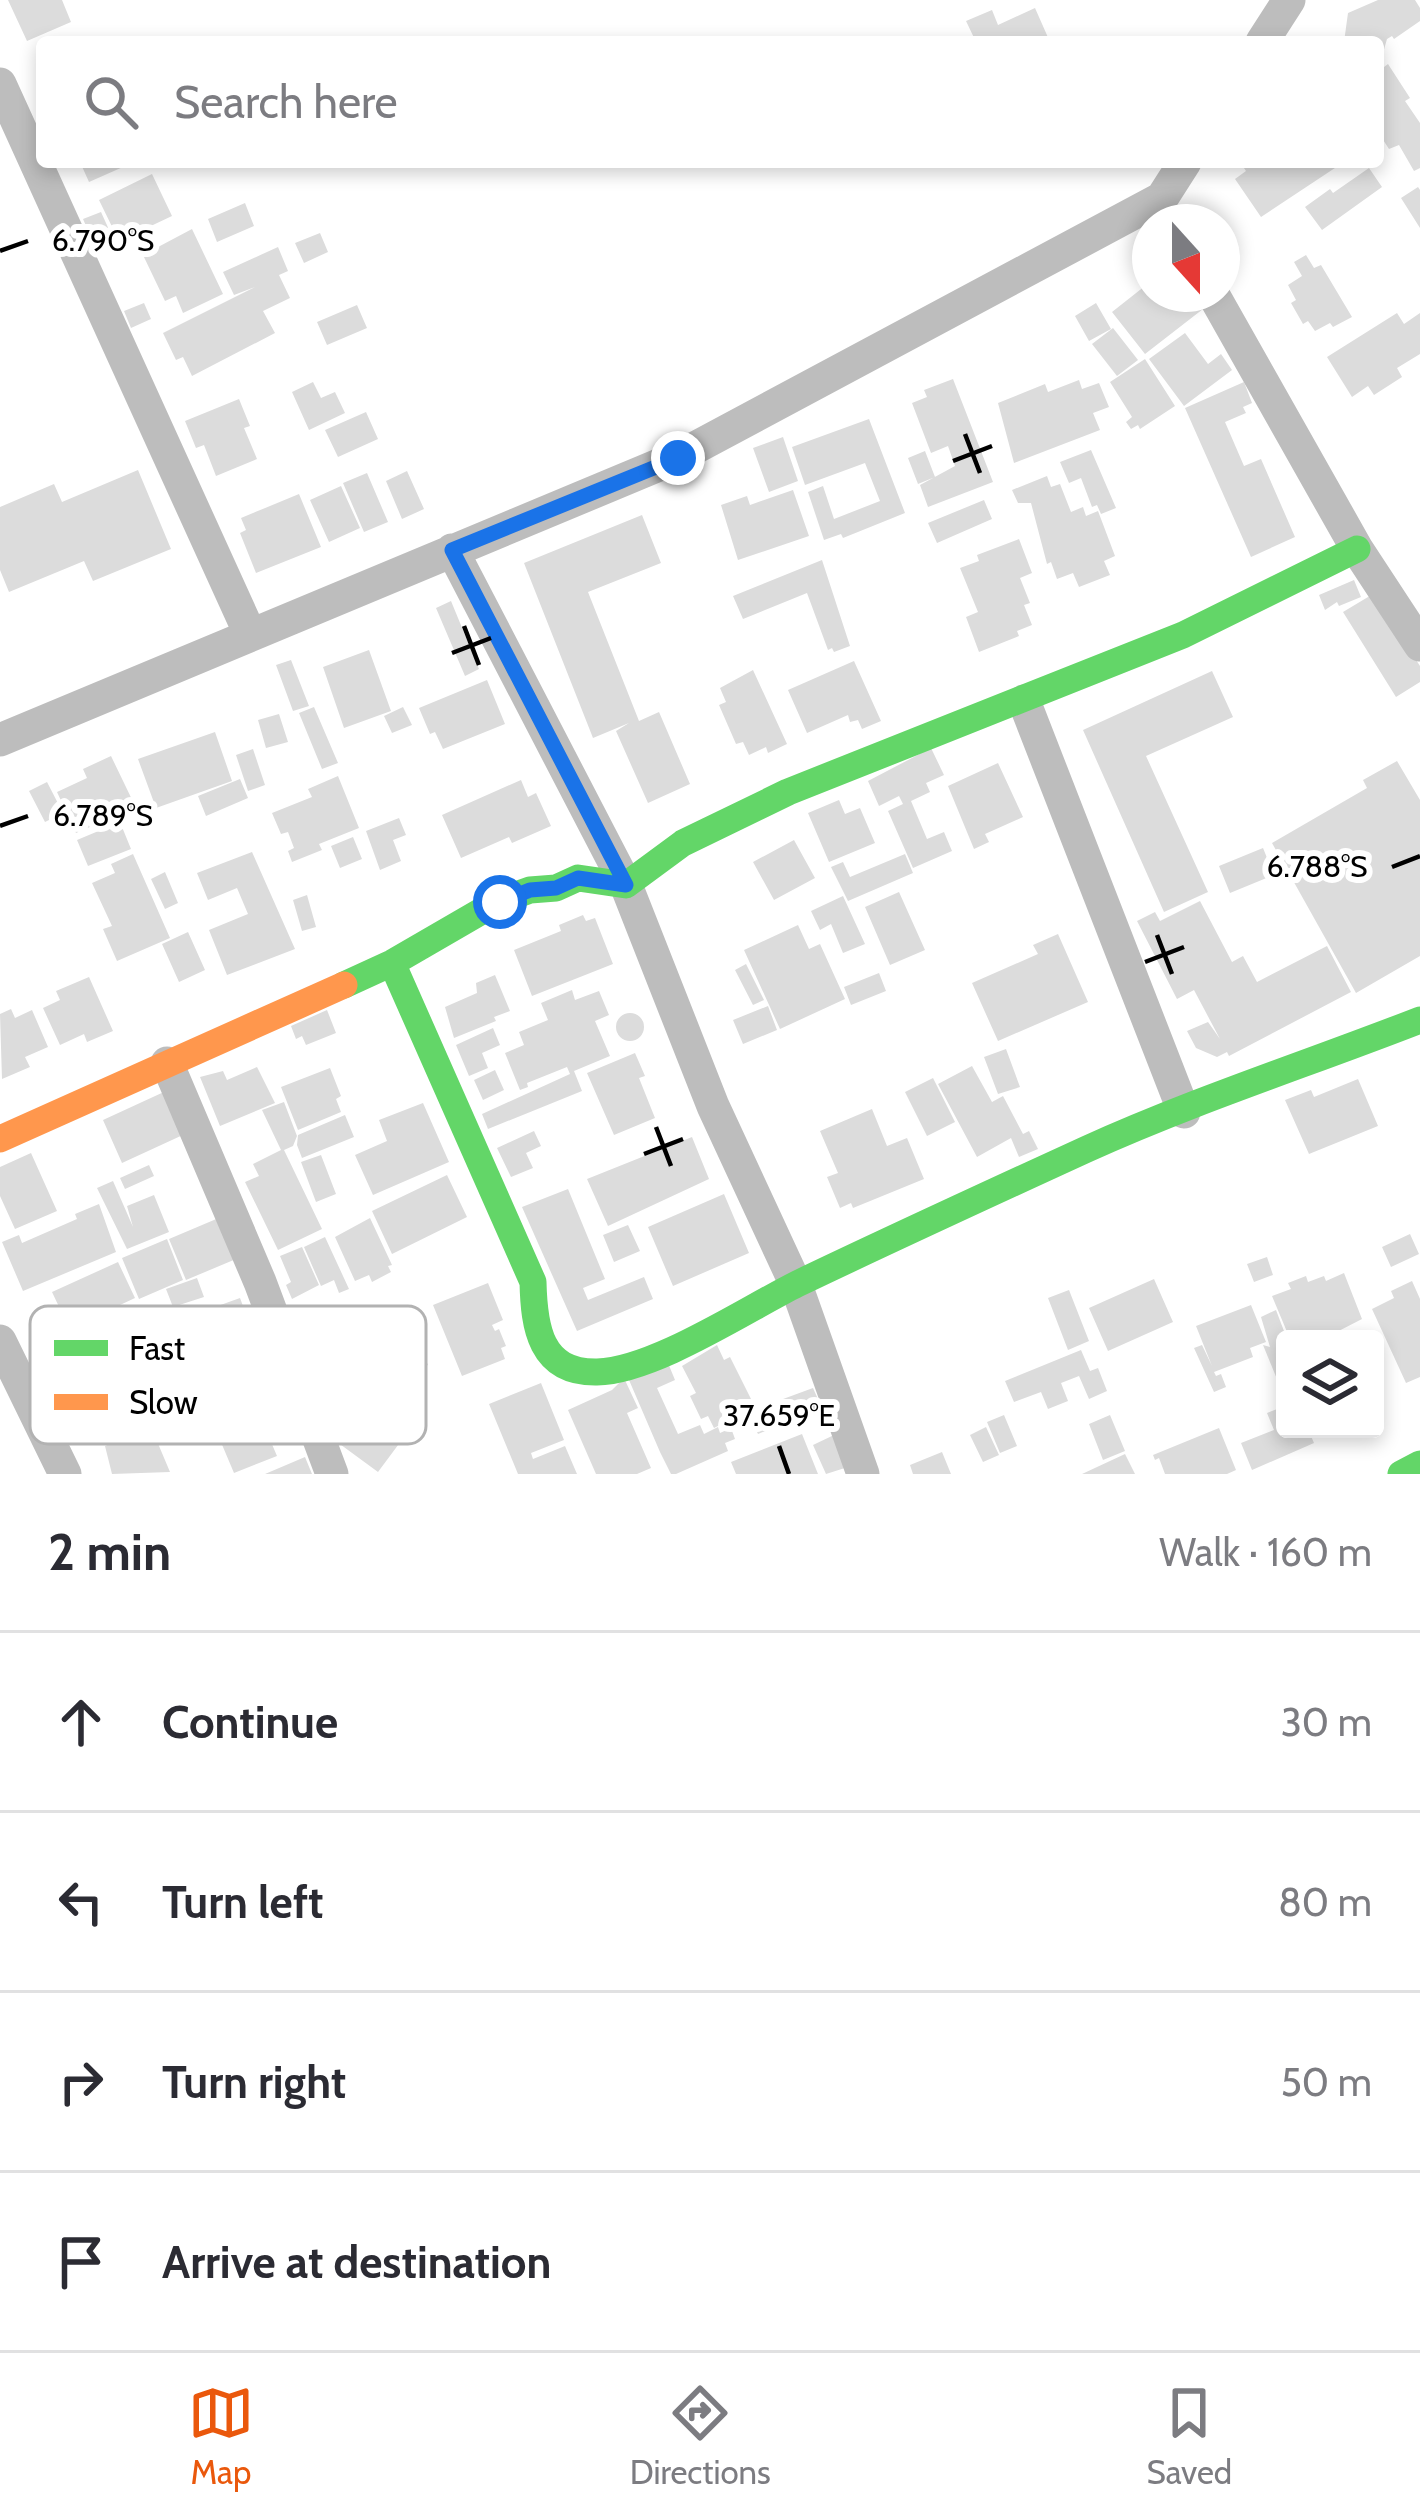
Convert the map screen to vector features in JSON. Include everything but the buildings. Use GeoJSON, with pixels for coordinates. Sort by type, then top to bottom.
{"type":"FeatureCollection","features":[{"type":"Feature","properties":{"kind":"street"},"geometry":{"type":"LineString","coordinates":[[1266,36],[1289,0]]}},
{"type":"Feature","properties":{"kind":"street"},"geometry":{"type":"LineString","coordinates":[[0,84],[36,163]]}},
{"type":"Feature","properties":{"kind":"street"},"geometry":{"type":"LineString","coordinates":[[38,168],[250,634]]}},
{"type":"Feature","properties":{"kind":"street"},"geometry":{"type":"LineString","coordinates":[[1170,204],[1183,168]]}},
{"type":"Feature","properties":{"kind":"street"},"geometry":{"type":"LineString","coordinates":[[0,740],[678,458],[1132,228]]}},
{"type":"Feature","properties":{"kind":"street"},"geometry":{"type":"LineString","coordinates":[[1223,312],[1357,549],[1420,645]]}},
{"type":"Feature","properties":{"kind":"street"},"geometry":{"type":"LineString","coordinates":[[0,1139],[392,963],[500,902],[578,878],[626,885],[683,843],[788,792],[1183,634],[1357,549]]}},
{"type":"Feature","properties":{"kind":"street"},"geometry":{"type":"LineString","coordinates":[[452,550],[626,885],[713,1106],[796,1285],[863,1474]]}},
{"type":"Feature","properties":{"kind":"street"},"geometry":{"type":"LineString","coordinates":[[1024,701],[1184,1112]]}},
{"type":"Feature","properties":{"kind":"street"},"geometry":{"type":"LineString","coordinates":[[392,963],[533,1282],[535,1329],[557,1358],[589,1374],[619,1371],[645,1361],[1094,1146],[1420,1020]]}},
{"type":"Feature","properties":{"kind":"street"},"geometry":{"type":"LineString","coordinates":[[167,1063],[269,1306]]}},
{"type":"Feature","properties":{"kind":"street"},"geometry":{"type":"LineString","coordinates":[[0,1341],[30,1402]]}},
{"type":"Feature","properties":{"kind":"street"},"geometry":{"type":"LineString","coordinates":[[50,1444],[65,1474]]}},
{"type":"Feature","properties":{"kind":"street"},"geometry":{"type":"LineString","coordinates":[[321,1444],[332,1474]]}},
{"type":"Feature","properties":{"kind":"street"},"geometry":{"type":"LineString","coordinates":[[1401,1474],[1420,1464]]}},
{"type":"Feature","properties":{"kind":"traffic: fast"},"geometry":{"type":"LineString","coordinates":[[344,985],[499,901],[530,890],[556,888],[578,878],[626,885],[683,843],[788,792],[1183,635],[1357,549]]}},
{"type":"Feature","properties":{"kind":"traffic: fast"},"geometry":{"type":"LineString","coordinates":[[392,963],[533,1282],[535,1315],[544,1344],[563,1365],[597,1372],[671,1351],[797,1284],[1128,1131],[1420,1020]]}},
{"type":"Feature","properties":{"kind":"traffic: fast"},"geometry":{"type":"LineString","coordinates":[[1401,1474],[1420,1464]]}},
{"type":"Feature","properties":{"kind":"traffic: slow"},"geometry":{"type":"LineString","coordinates":[[0,1139],[344,985]]}},
{"type":"Feature","properties":{"kind":"route"},"geometry":{"type":"LineString","coordinates":[[500,902],[578,878],[626,885],[452,550],[678,458]]}}]}
